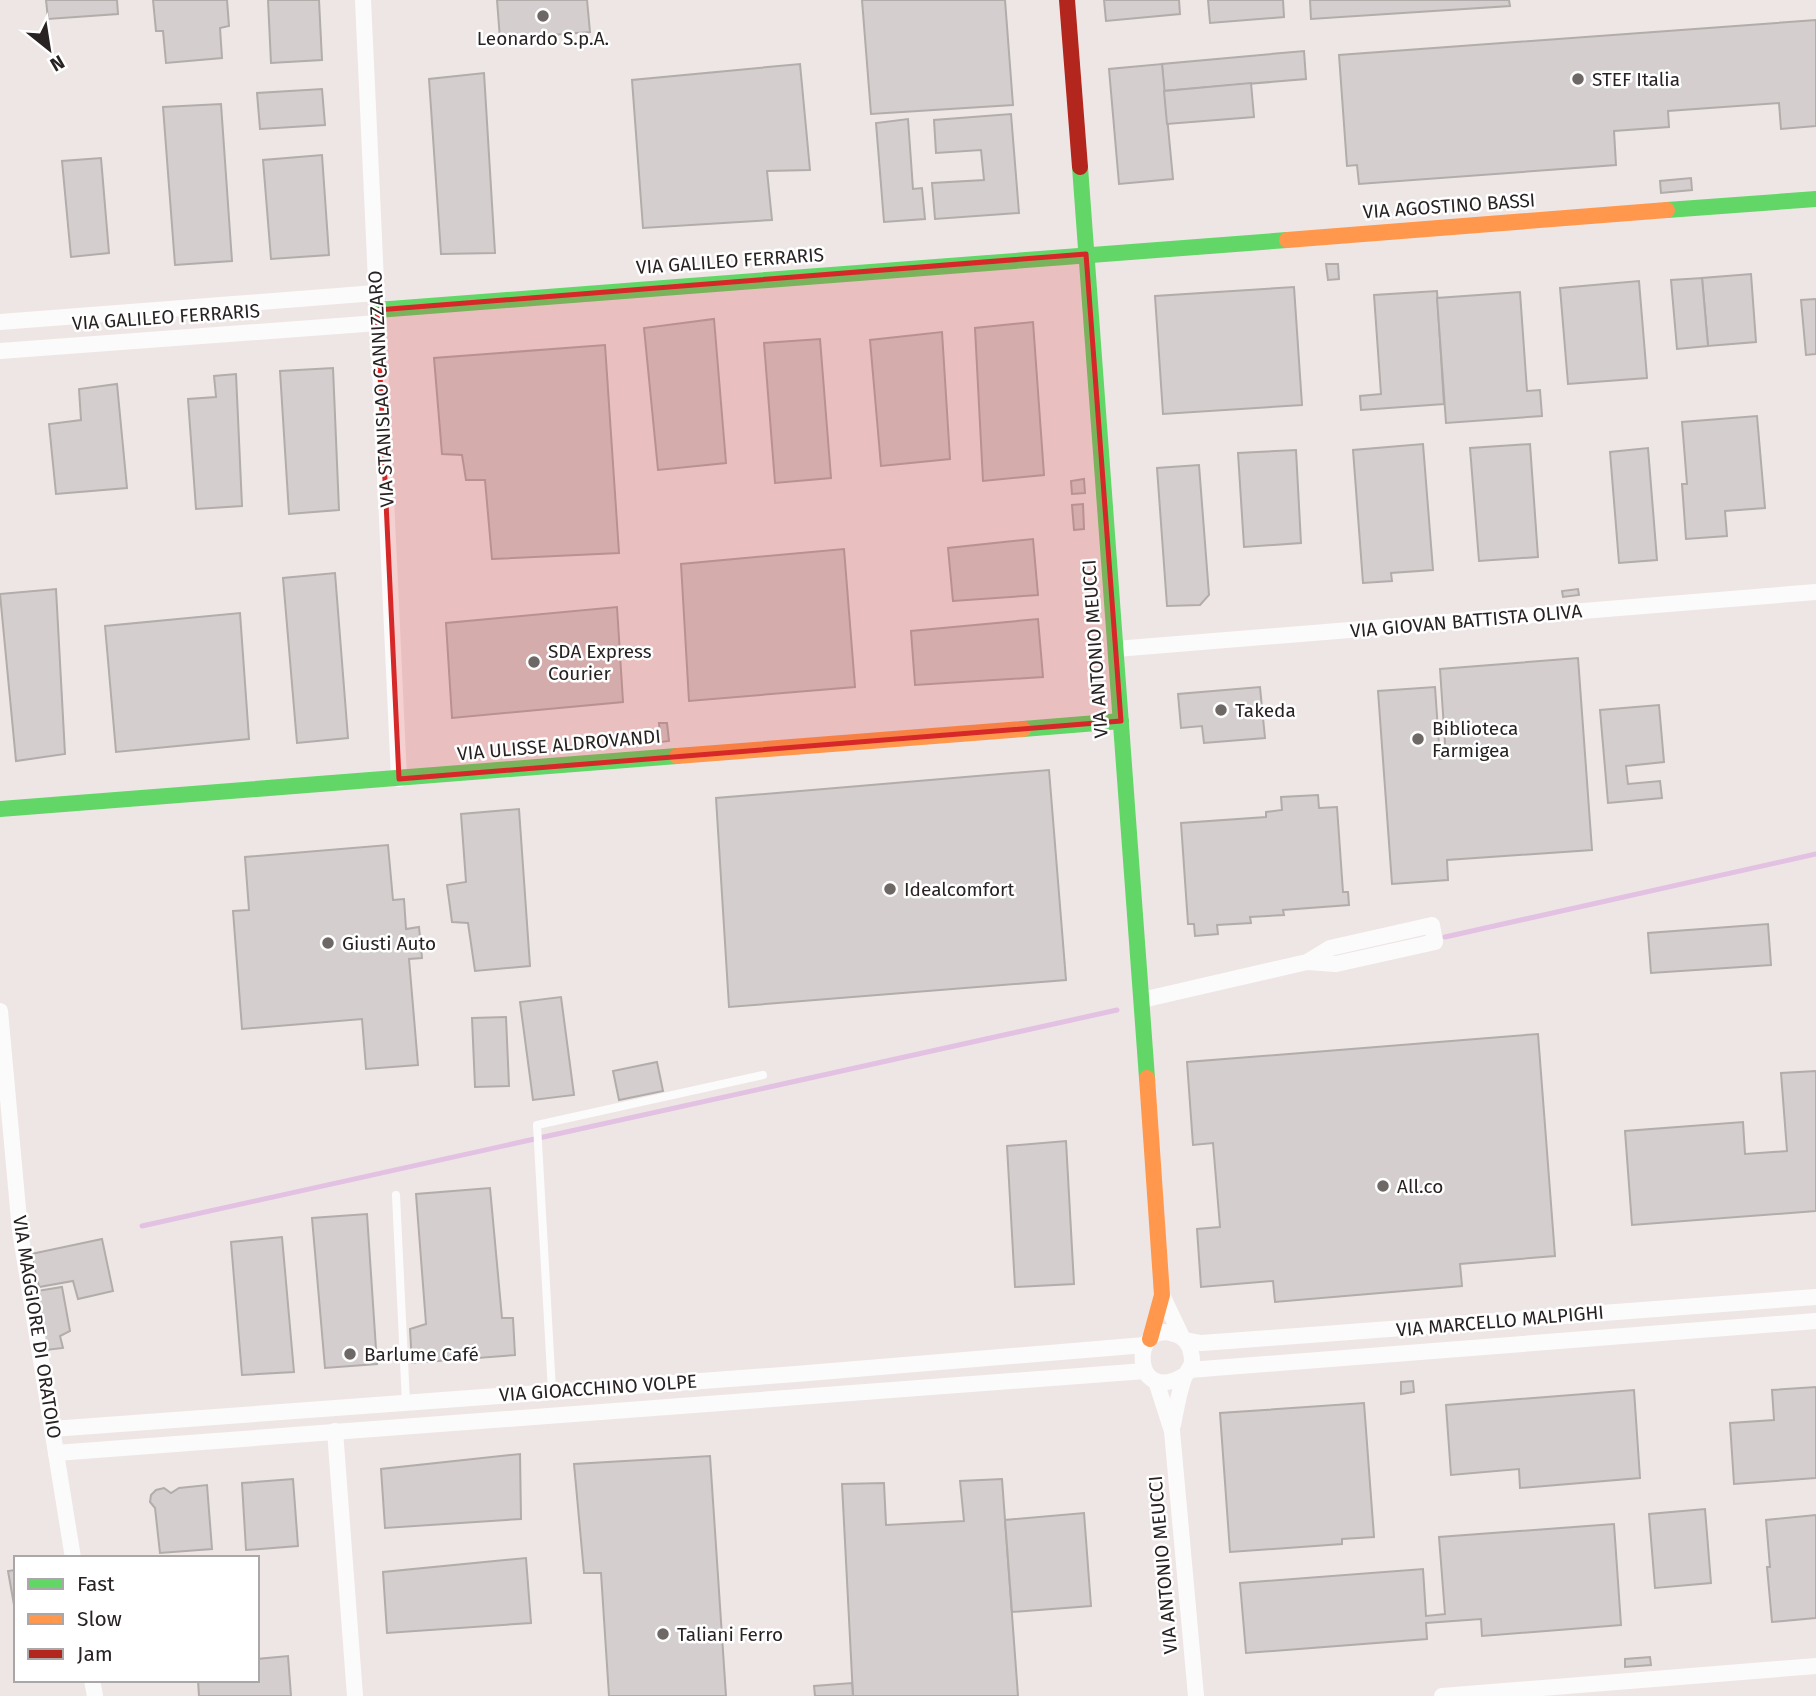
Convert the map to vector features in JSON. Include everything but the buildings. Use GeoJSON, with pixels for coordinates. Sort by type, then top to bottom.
{"type":"FeatureCollection","features":[{"type":"Feature","properties":{"kind":"street","name":"VIA STANISLAO CANNIZZARO"},"geometry":{"type":"LineString","coordinates":[[363,0],[398,779]]}},
{"type":"Feature","properties":{"kind":"street","name":"VIA ANTONIO MEUCCI"},"geometry":{"type":"LineString","coordinates":[[1067,0],[1142,1000],[1161,1295],[1141,1361],[1150,1376],[1171,1431],[1196,1696]]}},
{"type":"Feature","properties":{"kind":"street","name":"VIA AGOSTINO BASSI"},"geometry":{"type":"LineString","coordinates":[[1086,254],[1816,199]]}},
{"type":"Feature","properties":{"kind":"street","name":"VIA GALILEO FERRARIS"},"geometry":{"type":"LineString","coordinates":[[0,351],[1086,254]]}},
{"type":"Feature","properties":{"kind":"street","name":"VIA GALILEO FERRARIS"},"geometry":{"type":"LineString","coordinates":[[0,322],[376,293]]}},
{"type":"Feature","properties":{"kind":"street","name":"VIA GIOVAN BATTISTA OLIVA"},"geometry":{"type":"LineString","coordinates":[[1116,649],[1816,592]]}},
{"type":"Feature","properties":{"kind":"street","name":"VIA ULISSE ALDROVANDI"},"geometry":{"type":"LineString","coordinates":[[0,809],[1121,721]]}},
{"type":"Feature","properties":{"kind":"street"},"geometry":{"type":"LineString","coordinates":[[1142,1000],[1307,962],[1336,964],[1436,942],[1432,925],[1330,948],[1307,962]]}},
{"type":"Feature","properties":{"kind":"street","name":"VIA MAGGIORE DI ORATOIO"},"geometry":{"type":"LineString","coordinates":[[0,1011],[20,1231],[73,1556]]}},
{"type":"Feature","properties":{"kind":"street","name":"VIA ANTONIO MEUCCI"},"geometry":{"type":"LineString","coordinates":[[1161,1295],[1192,1357],[1171,1431]]}},
{"type":"Feature","properties":{"kind":"street","name":"VIA MARCELLO MALPIGHI"},"geometry":{"type":"LineString","coordinates":[[1183,1339],[1201,1343],[1816,1297]]}},
{"type":"Feature","properties":{"kind":"street","name":"VIA MARCELLO MALPIGHI"},"geometry":{"type":"LineString","coordinates":[[1187,1372],[1816,1321]]}},
{"type":"Feature","properties":{"kind":"street"},"geometry":{"type":"LineString","coordinates":[[1148,1342],[1166,1332],[1183,1339]]}},
{"type":"Feature","properties":{"kind":"street","name":"VIA GIOACCHINO VOLPE"},"geometry":{"type":"LineString","coordinates":[[52,1429],[783,1375],[1148,1342]]}},
{"type":"Feature","properties":{"kind":"street"},"geometry":{"type":"LineString","coordinates":[[1150,1376],[1174,1382],[1187,1372]]}},
{"type":"Feature","properties":{"kind":"street","name":"VIA GIOACCHINO VOLPE"},"geometry":{"type":"LineString","coordinates":[[56,1453],[335,1431],[1150,1376]]}},
{"type":"Feature","properties":{"kind":"street"},"geometry":{"type":"LineString","coordinates":[[335,1431],[355,1696]]}},
{"type":"Feature","properties":{"kind":"street"},"geometry":{"type":"LineString","coordinates":[[1442,1696],[1816,1666]]}},
{"type":"Feature","properties":{"kind":"lane"},"geometry":{"type":"LineString","coordinates":[[552,1391],[537,1125],[763,1075]]}},
{"type":"Feature","properties":{"kind":"lane"},"geometry":{"type":"LineString","coordinates":[[396,1195],[406,1403]]}},
{"type":"Feature","properties":{"kind":"highlighted area"},"geometry":{"type":"Polygon","coordinates":[[[1086,254],[1121,721],[399,779],[377,310],[1086,254]]]}},
{"type":"Feature","properties":{"kind":"waterway"},"geometry":{"type":"LineString","coordinates":[[1445,937],[1816,854]]}},
{"type":"Feature","properties":{"kind":"waterway"},"geometry":{"type":"LineString","coordinates":[[142,1226],[1117,1010]]}},
{"type":"Feature","properties":{"kind":"traffic: fast"},"geometry":{"type":"LineString","coordinates":[[1080,167],[1147,1078]]}},
{"type":"Feature","properties":{"kind":"traffic: fast"},"geometry":{"type":"LineString","coordinates":[[1667,210],[1816,199]]}},
{"type":"Feature","properties":{"kind":"traffic: fast"},"geometry":{"type":"LineString","coordinates":[[377,310],[1287,240]]}},
{"type":"Feature","properties":{"kind":"traffic: fast"},"geometry":{"type":"LineString","coordinates":[[1023,729],[1121,721]]}},
{"type":"Feature","properties":{"kind":"traffic: fast"},"geometry":{"type":"LineString","coordinates":[[0,809],[677,756]]}},
{"type":"Feature","properties":{"kind":"traffic: slow"},"geometry":{"type":"LineString","coordinates":[[1287,240],[1667,210]]}},
{"type":"Feature","properties":{"kind":"traffic: slow"},"geometry":{"type":"LineString","coordinates":[[677,756],[1023,729]]}},
{"type":"Feature","properties":{"kind":"traffic: slow"},"geometry":{"type":"LineString","coordinates":[[1147,1078],[1162,1295],[1150,1339]]}},
{"type":"Feature","properties":{"kind":"traffic: jam"},"geometry":{"type":"LineString","coordinates":[[1067,0],[1080,167]]}},
{"type":"Feature","properties":{"kind":"place","name":"Leonardo S.p.A."},"geometry":{"type":"Point","coordinates":[543,16]}},
{"type":"Feature","properties":{"kind":"place","name":"STEF Italia"},"geometry":{"type":"Point","coordinates":[1578,79]}},
{"type":"Feature","properties":{"kind":"place","name":"SDA Express Courier"},"geometry":{"type":"Point","coordinates":[534,662]}},
{"type":"Feature","properties":{"kind":"place","name":"Takeda"},"geometry":{"type":"Point","coordinates":[1221,710]}},
{"type":"Feature","properties":{"kind":"place","name":"Biblioteca Farmigea"},"geometry":{"type":"Point","coordinates":[1418,739]}},
{"type":"Feature","properties":{"kind":"place","name":"Idealcomfort"},"geometry":{"type":"Point","coordinates":[890,889]}},
{"type":"Feature","properties":{"kind":"place","name":"Giusti Auto"},"geometry":{"type":"Point","coordinates":[328,943]}},
{"type":"Feature","properties":{"kind":"place","name":"All.co"},"geometry":{"type":"Point","coordinates":[1383,1186]}},
{"type":"Feature","properties":{"kind":"place","name":"Barlume Café"},"geometry":{"type":"Point","coordinates":[350,1354]}},
{"type":"Feature","properties":{"kind":"place","name":"Taliani Ferro"},"geometry":{"type":"Point","coordinates":[663,1634]}}]}
